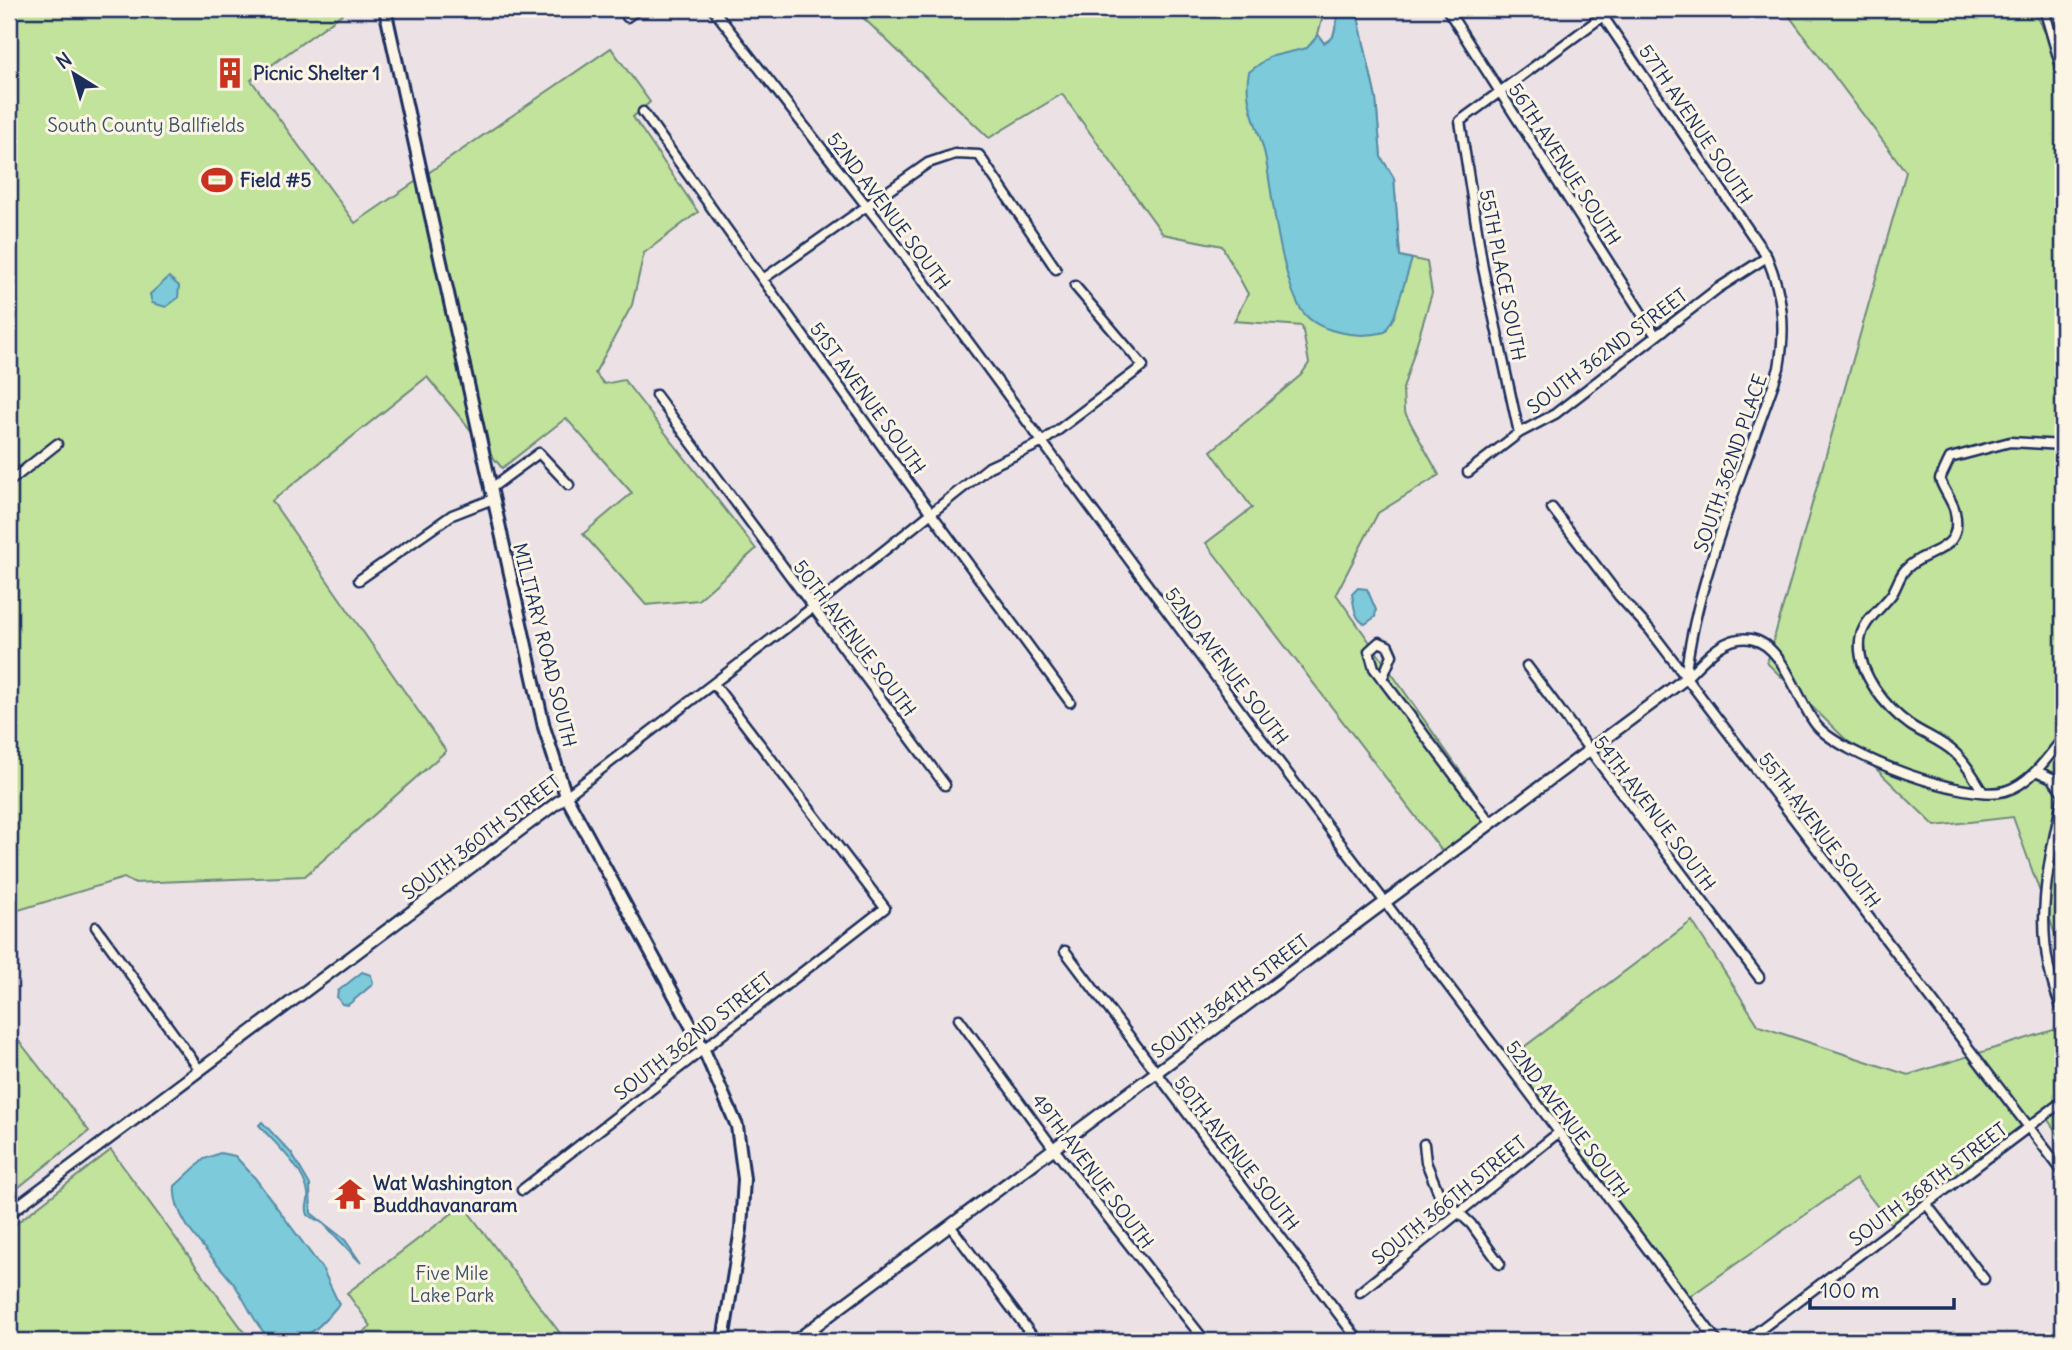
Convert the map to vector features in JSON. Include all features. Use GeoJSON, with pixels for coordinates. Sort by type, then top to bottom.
{"type":"FeatureCollection","features":[{"type":"Feature","properties":{"kind":"main road","name":"MILITARY ROAD SOUTH"},"geometry":{"type":"LineString","coordinates":[[385,9],[532,682],[566,796],[703,1048],[737,1126],[744,1178],[740,1238],[723,1341]]}},
{"type":"Feature","properties":{"kind":"street"},"geometry":{"type":"LineString","coordinates":[[627,17],[638,9]]}},
{"type":"Feature","properties":{"kind":"street","name":"52ND AVENUE SOUTH"},"geometry":{"type":"LineString","coordinates":[[713,9],[866,205],[1384,902],[1717,1341]]}},
{"type":"Feature","properties":{"kind":"street","name":"56TH AVENUE SOUTH"},"geometry":{"type":"LineString","coordinates":[[1447,9],[1656,335]]}},
{"type":"Feature","properties":{"kind":"street"},"geometry":{"type":"LineString","coordinates":[[2044,9],[2063,74]]}},
{"type":"Feature","properties":{"kind":"street"},"geometry":{"type":"LineString","coordinates":[[1500,92],[1601,12]]}},
{"type":"Feature","properties":{"kind":"street","name":"57TH AVENUE SOUTH"},"geometry":{"type":"LineString","coordinates":[[1601,12],[1767,257]]}},
{"type":"Feature","properties":{"kind":"street","name":"55TH PLACE SOUTH"},"geometry":{"type":"LineString","coordinates":[[1500,92],[1460,121],[1483,268],[1519,433]]}},
{"type":"Feature","properties":{"kind":"street","name":"51ST AVENUE SOUTH"},"geometry":{"type":"LineString","coordinates":[[643,112],[1070,702]]}},
{"type":"Feature","properties":{"kind":"street"},"geometry":{"type":"LineString","coordinates":[[763,279],[928,163],[955,154],[979,155],[1056,269]]}},
{"type":"Feature","properties":{"kind":"street","name":"SOUTH 362ND STREET"},"geometry":{"type":"LineString","coordinates":[[1468,472],[1519,433],[1555,414],[1717,289],[1767,257]]}},
{"type":"Feature","properties":{"kind":"street","name":"SOUTH 362ND PLACE"},"geometry":{"type":"LineString","coordinates":[[1685,679],[1689,644],[1704,588],[1779,368],[1784,319],[1781,293],[1767,257]]}},
{"type":"Feature","properties":{"kind":"street","name":"SOUTH 360TH STREET"},"geometry":{"type":"LineString","coordinates":[[9,1213],[714,684],[989,467],[1041,443],[1143,366],[1074,286]]}},
{"type":"Feature","properties":{"kind":"street","name":"50TH AVENUE SOUTH"},"geometry":{"type":"LineString","coordinates":[[656,395],[945,785]]}},
{"type":"Feature","properties":{"kind":"street"},"geometry":{"type":"LineString","coordinates":[[1983,792],[1956,754],[1908,723],[1886,703],[1863,666],[1860,638],[1863,629],[1892,593],[1905,571],[1915,562],[1947,546],[1955,532],[1955,510],[1945,495],[1940,479],[1950,458],[2010,442],[2063,445]]}},
{"type":"Feature","properties":{"kind":"street"},"geometry":{"type":"LineString","coordinates":[[9,482],[57,444]]}},
{"type":"Feature","properties":{"kind":"street"},"geometry":{"type":"LineString","coordinates":[[359,580],[452,515],[491,494],[539,453],[569,485]]}},
{"type":"Feature","properties":{"kind":"street","name":"55TH AVENUE SOUTH"},"geometry":{"type":"LineString","coordinates":[[1552,508],[1619,596],[1650,630],[2063,1172]]}},
{"type":"Feature","properties":{"kind":"street"},"geometry":{"type":"LineString","coordinates":[[1685,679],[1719,647],[1740,639],[1756,640],[1779,661],[1811,718],[1828,736],[1906,774],[1942,785],[1983,792],[2005,791],[2036,771],[2063,738]]}},
{"type":"Feature","properties":{"kind":"street","name":"54TH AVENUE SOUTH"},"geometry":{"type":"LineString","coordinates":[[1527,666],[1587,750],[1759,977]]}},
{"type":"Feature","properties":{"kind":"street"},"geometry":{"type":"LineString","coordinates":[[1382,679],[1489,821]]}},
{"type":"Feature","properties":{"kind":"street","name":"SOUTH 364TH STREET"},"geometry":{"type":"LineString","coordinates":[[795,1341],[1156,1074],[1489,821],[1685,679]]}},
{"type":"Feature","properties":{"kind":"street","name":"SOUTH 362ND STREET"},"geometry":{"type":"LineString","coordinates":[[522,1190],[885,908],[714,684]]}},
{"type":"Feature","properties":{"kind":"street"},"geometry":{"type":"LineString","coordinates":[[2036,771],[2052,778],[2063,794],[2046,874],[2042,913],[2047,964],[2063,1010]]}},
{"type":"Feature","properties":{"kind":"street"},"geometry":{"type":"LineString","coordinates":[[96,927],[199,1069]]}},
{"type":"Feature","properties":{"kind":"street","name":"50TH AVENUE SOUTH"},"geometry":{"type":"LineString","coordinates":[[1065,951],[1359,1341]]}},
{"type":"Feature","properties":{"kind":"street","name":"49TH AVENUE SOUTH"},"geometry":{"type":"LineString","coordinates":[[959,1018],[1054,1149],[1205,1341]]}},
{"type":"Feature","properties":{"kind":"street","name":"SOUTH 368TH STREET"},"geometry":{"type":"LineString","coordinates":[[1745,1341],[2063,1101]]}},
{"type":"Feature","properties":{"kind":"street","name":"SOUTH 366TH STREET"},"geometry":{"type":"LineString","coordinates":[[1360,1292],[1558,1133]]}},
{"type":"Feature","properties":{"kind":"street"},"geometry":{"type":"LineString","coordinates":[[1424,1144],[1426,1162],[1438,1194],[1459,1210],[1500,1264]]}},
{"type":"Feature","properties":{"kind":"street"},"geometry":{"type":"LineString","coordinates":[[1927,1205],[1984,1279]]}},
{"type":"Feature","properties":{"kind":"street"},"geometry":{"type":"LineString","coordinates":[[950,1227],[1036,1341]]}},
{"type":"Feature","properties":{"kind":"street"},"geometry":{"type":"LineString","coordinates":[[812,1329],[822,1341]]}},
{"type":"Feature","properties":{"kind":"green space","name":"South County Ballfields"},"geometry":{"type":"Polygon","coordinates":[[[9,9],[349,9],[251,80],[355,223],[611,48],[650,102],[633,117],[698,212],[644,253],[632,305],[595,373],[604,384],[624,380],[756,549],[698,600],[646,605],[583,534],[632,493],[566,418],[502,468],[427,377],[272,501],[446,751],[305,876],[133,883],[124,878],[9,913],[9,9]]]}},
{"type":"Feature","properties":{"kind":"green space"},"geometry":{"type":"Polygon","coordinates":[[[854,9],[1325,9],[1318,34],[1324,43],[1332,40],[1340,9],[1350,9],[1358,17],[1376,99],[1381,157],[1394,178],[1400,256],[1427,262],[1432,293],[1403,389],[1404,411],[1439,475],[1378,513],[1336,594],[1493,818],[1445,855],[1206,543],[1252,508],[1211,451],[1301,375],[1309,363],[1302,326],[1234,321],[1248,294],[1222,246],[1163,234],[1062,94],[989,138],[854,9]]]}},
{"type":"Feature","properties":{"kind":"green space"},"geometry":{"type":"Polygon","coordinates":[[[1784,9],[2033,9],[2063,67],[2063,956],[2013,817],[1935,826],[1767,663],[1906,172],[1784,9]]]}},
{"type":"Feature","properties":{"kind":"green space"},"geometry":{"type":"Polygon","coordinates":[[[1692,921],[1759,1026],[1908,1075],[2063,1027],[2063,1141],[2045,1116],[1895,1229],[1856,1179],[1685,1300],[1504,1062],[1692,921]]]}},
{"type":"Feature","properties":{"kind":"green space"},"geometry":{"type":"Polygon","coordinates":[[[9,1028],[89,1131],[9,1195],[9,1028]]]}},
{"type":"Feature","properties":{"kind":"green space"},"geometry":{"type":"Polygon","coordinates":[[[111,1150],[251,1341],[9,1341],[9,1229],[111,1150]]]}},
{"type":"Feature","properties":{"kind":"green space","name":"Five Mile Lake Park"},"geometry":{"type":"Polygon","coordinates":[[[463,1205],[566,1341],[352,1341],[371,1326],[347,1293],[463,1205]]]}},
{"type":"Feature","properties":{"kind":"water"},"geometry":{"type":"Polygon","coordinates":[[[1340,9],[1350,9],[1358,17],[1376,99],[1381,157],[1394,178],[1400,256],[1412,259],[1394,317],[1385,332],[1363,335],[1326,328],[1306,315],[1299,306],[1282,254],[1264,149],[1248,95],[1249,72],[1269,57],[1307,48],[1318,35],[1324,43],[1333,37],[1340,9]]]}},
{"type":"Feature","properties":{"kind":"water"},"geometry":{"type":"Polygon","coordinates":[[[169,277],[179,286],[178,298],[166,307],[152,303],[150,294],[169,277]]]}},
{"type":"Feature","properties":{"kind":"water"},"geometry":{"type":"Polygon","coordinates":[[[1358,588],[1367,589],[1376,610],[1375,617],[1365,624],[1359,619],[1354,607],[1352,594],[1358,588]]]}},
{"type":"Feature","properties":{"kind":"water"},"geometry":{"type":"Polygon","coordinates":[[[362,972],[371,975],[373,984],[348,1005],[342,1004],[337,997],[338,991],[362,972]]]}},
{"type":"Feature","properties":{"kind":"water"},"geometry":{"type":"Polygon","coordinates":[[[262,1122],[292,1154],[310,1185],[311,1213],[345,1240],[361,1263],[324,1224],[308,1215],[305,1183],[295,1165],[259,1125],[262,1122]]]}},
{"type":"Feature","properties":{"kind":"water"},"geometry":{"type":"Polygon","coordinates":[[[220,1153],[235,1156],[255,1178],[323,1270],[339,1304],[310,1333],[294,1339],[272,1341],[257,1323],[236,1287],[197,1240],[180,1213],[175,1186],[204,1159],[220,1153]]]}},
{"type":"Feature","properties":{"kind":"place","name":"Picnic Shelter 1"},"geometry":{"type":"Point","coordinates":[230,73]}},
{"type":"Feature","properties":{"kind":"place","name":"Field #5"},"geometry":{"type":"Point","coordinates":[217,180]}},
{"type":"Feature","properties":{"kind":"place","name":"Wat Washington Buddhavanaram"},"geometry":{"type":"Point","coordinates":[350,1194]}}]}
